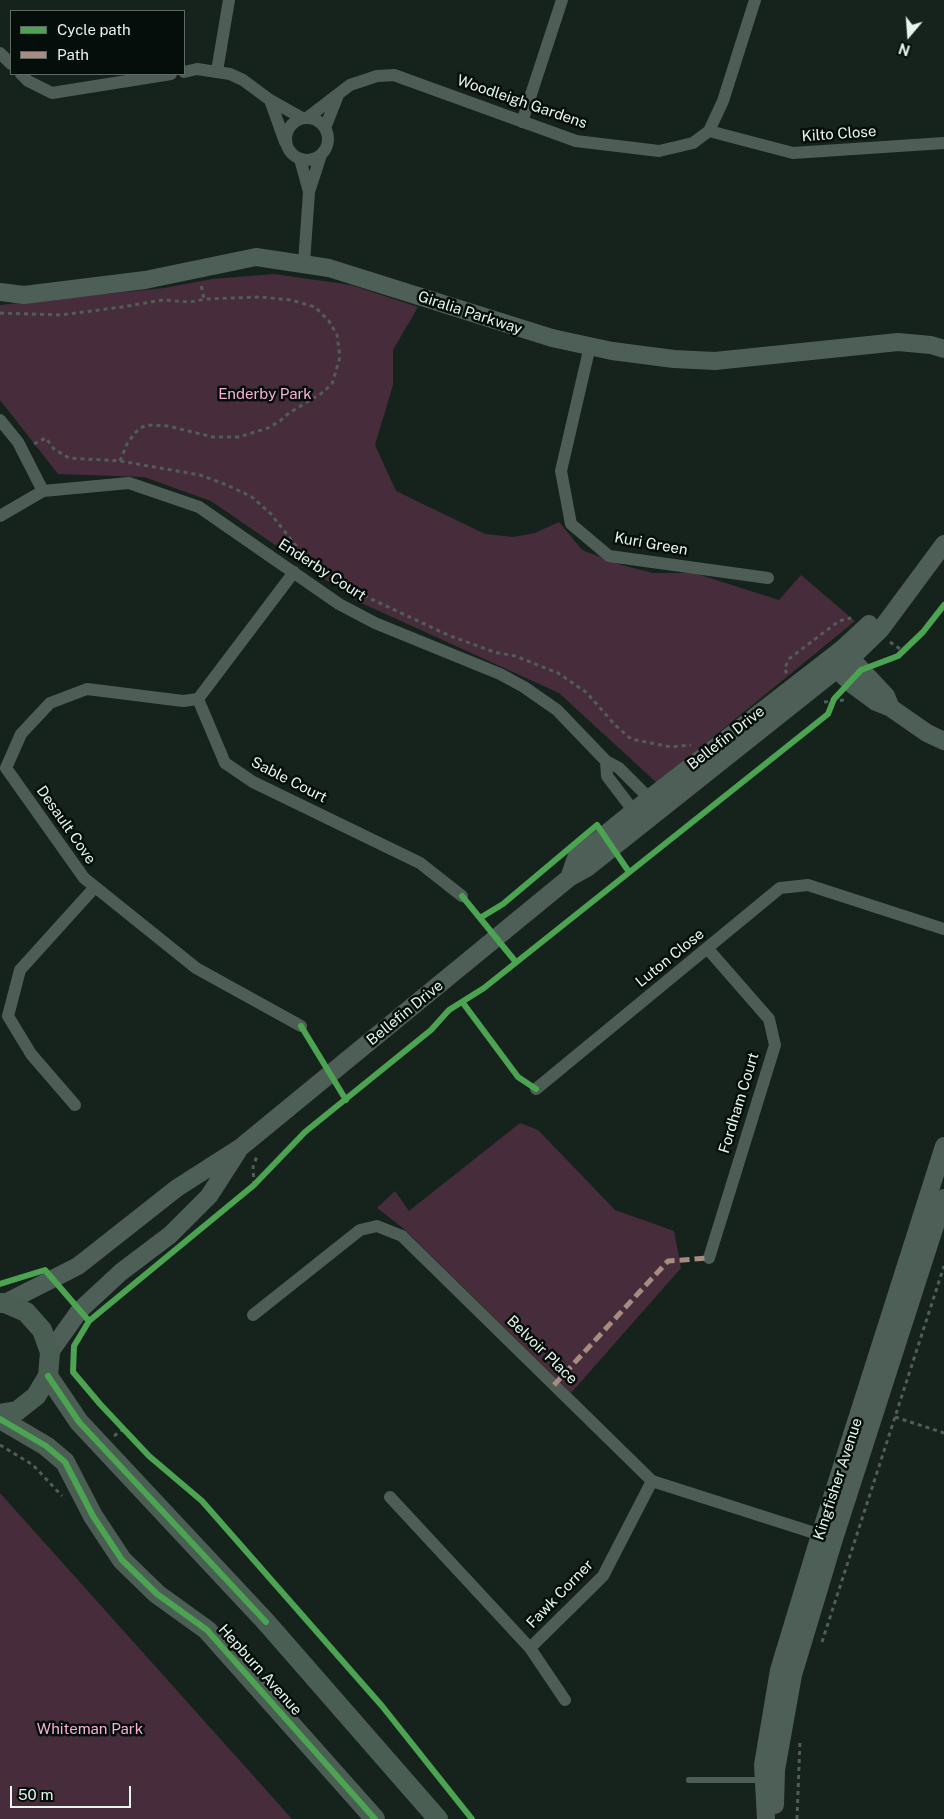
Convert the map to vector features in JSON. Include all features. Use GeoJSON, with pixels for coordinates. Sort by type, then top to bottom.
{"type":"FeatureCollection","features":[{"type":"Feature","properties":{"kind":"main road"},"geometry":{"type":"LineString","coordinates":[[0,1414],[17,1411],[36,1396],[48,1376],[50,1352],[42,1330],[26,1312],[2,1303]]}},
{"type":"Feature","properties":{"kind":"main road"},"geometry":{"type":"LineString","coordinates":[[48,1376],[79,1422],[266,1622],[438,1819]]}},
{"type":"Feature","properties":{"kind":"main road","name":"Hepburn Avenue"},"geometry":{"type":"LineString","coordinates":[[0,1419],[46,1446],[65,1462],[93,1516],[122,1560],[157,1594],[207,1630],[375,1819]]}},
{"type":"Feature","properties":{"kind":"street"},"geometry":{"type":"LineString","coordinates":[[217,71],[229,0]]}},
{"type":"Feature","properties":{"kind":"street"},"geometry":{"type":"LineString","coordinates":[[522,122],[562,0]]}},
{"type":"Feature","properties":{"kind":"street"},"geometry":{"type":"LineString","coordinates":[[709,131],[723,101],[755,0]]}},
{"type":"Feature","properties":{"kind":"street"},"geometry":{"type":"LineString","coordinates":[[0,53],[10,63]]}},
{"type":"Feature","properties":{"kind":"street"},"geometry":{"type":"LineString","coordinates":[[185,72],[197,70],[230,74],[243,80],[270,100],[305,118],[317,120],[326,128]]}},
{"type":"Feature","properties":{"kind":"street"},"geometry":{"type":"LineString","coordinates":[[22,75],[28,81],[52,93],[165,75]]}},
{"type":"Feature","properties":{"kind":"street","name":"Woodleigh Gardens"},"geometry":{"type":"LineString","coordinates":[[305,118],[338,95],[350,84],[363,79],[394,75],[576,141],[659,151],[693,143],[709,131]]}},
{"type":"Feature","properties":{"kind":"street"},"geometry":{"type":"LineString","coordinates":[[304,263],[309,192],[321,155],[328,142],[326,128],[338,95]]}},
{"type":"Feature","properties":{"kind":"street"},"geometry":{"type":"LineString","coordinates":[[270,100],[290,153],[300,160],[313,160],[321,155]]}},
{"type":"Feature","properties":{"kind":"street"},"geometry":{"type":"LineString","coordinates":[[285,142],[291,124],[305,118]]}},
{"type":"Feature","properties":{"kind":"street","name":"Kilto Close"},"geometry":{"type":"LineString","coordinates":[[709,131],[793,153],[944,143]]}},
{"type":"Feature","properties":{"kind":"street"},"geometry":{"type":"LineString","coordinates":[[300,160],[309,192]]}},
{"type":"Feature","properties":{"kind":"street","name":"Giralia Parkway"},"geometry":{"type":"LineString","coordinates":[[0,292],[24,295],[145,280],[256,257],[329,268],[552,338],[612,351],[674,359],[715,360],[898,342],[944,348]]}},
{"type":"Feature","properties":{"kind":"street","name":"Kuri Green"},"geometry":{"type":"LineString","coordinates":[[590,346],[561,471],[571,524],[609,556],[768,578]]}},
{"type":"Feature","properties":{"kind":"street"},"geometry":{"type":"LineString","coordinates":[[0,420],[21,449],[43,491]]}},
{"type":"Feature","properties":{"kind":"street","name":"Enderby Court"},"geometry":{"type":"LineString","coordinates":[[0,516],[43,491],[130,483],[199,507],[339,604],[375,623],[500,674],[524,687],[557,710],[606,761],[619,768],[655,804]]}},
{"type":"Feature","properties":{"kind":"street","name":"Bellefin Drive"},"geometry":{"type":"LineString","coordinates":[[2,1303],[78,1266],[176,1188],[241,1147],[569,878],[587,868],[638,817],[846,653],[881,629],[944,544]]}},
{"type":"Feature","properties":{"kind":"street"},"geometry":{"type":"LineString","coordinates":[[198,699],[294,572]]}},
{"type":"Feature","properties":{"kind":"street"},"geometry":{"type":"LineString","coordinates":[[846,653],[886,696],[891,708]]}},
{"type":"Feature","properties":{"kind":"street"},"geometry":{"type":"LineString","coordinates":[[831,665],[876,702],[891,708],[927,733],[944,741]]}},
{"type":"Feature","properties":{"kind":"street","name":"Desault Cove"},"geometry":{"type":"LineString","coordinates":[[198,699],[183,701],[87,689],[50,703],[21,734],[3,768],[84,878],[196,968],[301,1026]]}},
{"type":"Feature","properties":{"kind":"street","name":"Sable Court"},"geometry":{"type":"LineString","coordinates":[[198,699],[225,763],[253,782],[420,863],[462,896]]}},
{"type":"Feature","properties":{"kind":"street","name":"Enderby Court"},"geometry":{"type":"LineString","coordinates":[[606,761],[607,776],[638,817]]}},
{"type":"Feature","properties":{"kind":"street","name":"Luton Close"},"geometry":{"type":"LineString","coordinates":[[536,1089],[780,888],[808,885],[944,928]]}},
{"type":"Feature","properties":{"kind":"street"},"geometry":{"type":"LineString","coordinates":[[75,1106],[31,1054],[8,1016],[20,970],[95,887]]}},
{"type":"Feature","properties":{"kind":"street","name":"Fordham Court"},"geometry":{"type":"LineString","coordinates":[[708,948],[768,1018],[774,1044],[709,1258]]}},
{"type":"Feature","properties":{"kind":"street","name":"Kingfisher Avenue"},"geometry":{"type":"LineString","coordinates":[[766,1819],[770,1780],[793,1675],[827,1537],[944,1146]]}},
{"type":"Feature","properties":{"kind":"street","name":"Bellefin Drive"},"geometry":{"type":"LineString","coordinates":[[50,1352],[80,1310],[121,1272],[170,1235],[209,1196],[241,1147]]}},
{"type":"Feature","properties":{"kind":"street","name":"Kingfisher Avenue"},"geometry":{"type":"LineString","coordinates":[[827,1537],[876,1411],[944,1198]]}},
{"type":"Feature","properties":{"kind":"street","name":"Belvoir Place"},"geometry":{"type":"LineString","coordinates":[[254,1315],[360,1230],[377,1226],[402,1236],[652,1481],[827,1537]]}},
{"type":"Feature","properties":{"kind":"street","name":"Fawk Corner"},"geometry":{"type":"LineString","coordinates":[[530,1648],[603,1576],[652,1481]]}},
{"type":"Feature","properties":{"kind":"street","name":"Fawk Corner"},"geometry":{"type":"LineString","coordinates":[[390,1497],[530,1648],[565,1700]]}},
{"type":"Feature","properties":{"kind":"street","name":"Kingfisher Avenue"},"geometry":{"type":"LineString","coordinates":[[770,1780],[778,1819]]}},
{"type":"Feature","properties":{"kind":"lane"},"geometry":{"type":"LineString","coordinates":[[689,1780],[770,1780]]}},
{"type":"Feature","properties":{"kind":"path"},"geometry":{"type":"LineString","coordinates":[[199,269],[204,299],[207,299]]}},
{"type":"Feature","properties":{"kind":"path"},"geometry":{"type":"LineString","coordinates":[[0,313],[60,315],[163,300],[190,302],[207,299],[261,297],[291,300],[314,307],[329,321],[337,335],[340,357],[332,384],[322,393],[289,413],[280,421],[258,432],[239,437],[213,437],[168,426],[148,425],[140,428],[134,434],[127,444],[120,461]]}},
{"type":"Feature","properties":{"kind":"path"},"geometry":{"type":"LineString","coordinates":[[21,449],[46,438],[54,448],[69,458],[120,461],[200,475],[244,493],[252,497],[271,514],[300,551],[324,570],[369,598],[448,635],[494,652],[515,656],[558,673],[586,692],[615,725],[631,739],[671,747],[691,745]]}},
{"type":"Feature","properties":{"kind":"path"},"geometry":{"type":"LineString","coordinates":[[898,656],[910,645]]}},
{"type":"Feature","properties":{"kind":"path"},"geometry":{"type":"LineString","coordinates":[[780,675],[784,670]]}},
{"type":"Feature","properties":{"kind":"path"},"geometry":{"type":"LineString","coordinates":[[830,707],[834,699],[850,682]]}},
{"type":"Feature","properties":{"kind":"path"},"geometry":{"type":"LineString","coordinates":[[246,1191],[260,1178]]}},
{"type":"Feature","properties":{"kind":"path"},"geometry":{"type":"LineString","coordinates":[[822,1642],[944,1266]]}},
{"type":"Feature","properties":{"kind":"path"},"geometry":{"type":"LineString","coordinates":[[876,1411],[944,1433]]}},
{"type":"Feature","properties":{"kind":"path"},"geometry":{"type":"LineString","coordinates":[[117,1423],[130,1436]]}},
{"type":"Feature","properties":{"kind":"path"},"geometry":{"type":"LineString","coordinates":[[797,1819],[800,1735]]}},
{"type":"Feature","properties":{"kind":"green space","name":"Enderby Park"},"geometry":{"type":"Polygon","coordinates":[[[274,274],[351,285],[418,307],[393,350],[393,385],[375,445],[396,491],[485,534],[513,537],[535,533],[559,522],[582,550],[621,565],[653,573],[694,573],[779,600],[801,575],[855,621],[657,783],[559,693],[357,601],[211,501],[144,477],[58,474],[0,400],[0,305],[164,288],[212,279],[274,274]]]}},
{"type":"Feature","properties":{"kind":"green space"},"geometry":{"type":"Polygon","coordinates":[[[520,1123],[538,1130],[615,1210],[674,1231],[681,1268],[571,1393],[404,1229],[377,1208],[395,1191],[409,1211],[520,1123]]]}},
{"type":"Feature","properties":{"kind":"green space","name":"Whiteman Park"},"geometry":{"type":"Polygon","coordinates":[[[0,1493],[292,1819],[0,1819],[0,1493]]]}},
{"type":"Feature","properties":{"kind":"marked path"},"geometry":{"type":"LineString","coordinates":[[554,1385],[668,1261],[709,1258]]}},
{"type":"Feature","properties":{"kind":"cycle path"},"geometry":{"type":"LineString","coordinates":[[472,1819],[382,1706],[202,1501],[149,1456],[73,1372],[74,1346],[89,1321],[254,1185],[305,1132],[431,1030],[449,1010],[484,988],[828,714],[834,699],[861,670],[898,656],[923,632],[944,605]]}},
{"type":"Feature","properties":{"kind":"cycle path"},"geometry":{"type":"LineString","coordinates":[[480,918],[503,904],[597,825],[629,872]]}},
{"type":"Feature","properties":{"kind":"cycle path"},"geometry":{"type":"LineString","coordinates":[[462,896],[515,961]]}},
{"type":"Feature","properties":{"kind":"cycle path"},"geometry":{"type":"LineString","coordinates":[[463,1003],[518,1077],[536,1089]]}},
{"type":"Feature","properties":{"kind":"cycle path"},"geometry":{"type":"LineString","coordinates":[[301,1026],[346,1100]]}},
{"type":"Feature","properties":{"kind":"cycle path"},"geometry":{"type":"LineString","coordinates":[[0,1284],[45,1270],[89,1321]]}},
{"type":"Feature","properties":{"kind":"cycle path"},"geometry":{"type":"LineString","coordinates":[[48,1376],[79,1422],[266,1622]]}},
{"type":"Feature","properties":{"kind":"cycle path"},"geometry":{"type":"LineString","coordinates":[[0,1419],[46,1446],[65,1462],[93,1516],[122,1560],[157,1594],[207,1630],[375,1819]]}}]}
